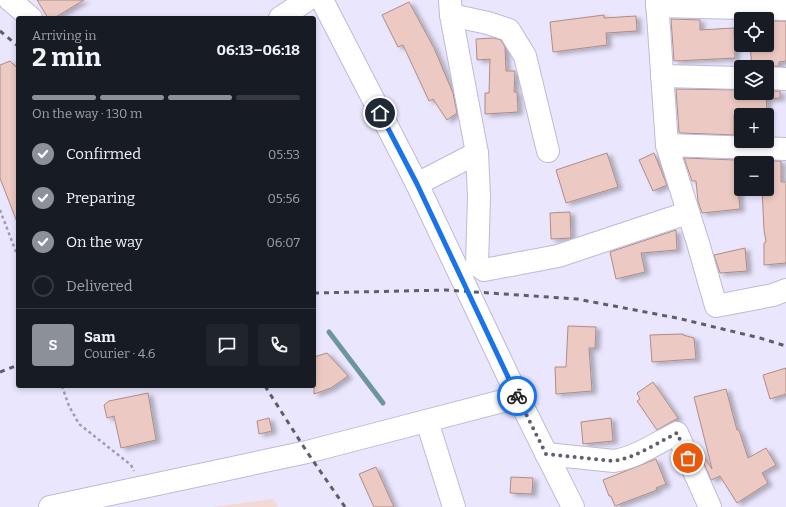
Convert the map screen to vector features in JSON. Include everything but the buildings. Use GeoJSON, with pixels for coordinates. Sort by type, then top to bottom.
{"type":"FeatureCollection","features":[{"type":"Feature","properties":{"kind":"street"},"geometry":{"type":"LineString","coordinates":[[10,0],[29,16]]}},
{"type":"Feature","properties":{"kind":"street"},"geometry":{"type":"LineString","coordinates":[[283,16],[307,0]]}},
{"type":"Feature","properties":{"kind":"street"},"geometry":{"type":"LineString","coordinates":[[322,0],[417,184],[518,397],[573,507]]}},
{"type":"Feature","properties":{"kind":"street"},"geometry":{"type":"LineString","coordinates":[[786,9],[657,3],[667,145],[716,306],[773,296],[786,290]]}},
{"type":"Feature","properties":{"kind":"street"},"geometry":{"type":"LineString","coordinates":[[451,8],[509,30],[525,56],[548,151]]}},
{"type":"Feature","properties":{"kind":"street"},"geometry":{"type":"LineString","coordinates":[[451,8],[477,153],[479,197],[477,265],[484,270],[558,256],[687,213]]}},
{"type":"Feature","properties":{"kind":"street"},"geometry":{"type":"LineString","coordinates":[[662,76],[734,78]]}},
{"type":"Feature","properties":{"kind":"street"},"geometry":{"type":"LineString","coordinates":[[774,78],[786,79]]}},
{"type":"Feature","properties":{"kind":"street"},"geometry":{"type":"LineString","coordinates":[[667,145],[786,149]]}},
{"type":"Feature","properties":{"kind":"street"},"geometry":{"type":"LineString","coordinates":[[417,184],[477,153]]}},
{"type":"Feature","properties":{"kind":"street"},"geometry":{"type":"LineString","coordinates":[[50,507],[307,452],[518,397]]}},
{"type":"Feature","properties":{"kind":"street"},"geometry":{"type":"LineString","coordinates":[[427,420],[454,507]]}},
{"type":"Feature","properties":{"kind":"street"},"geometry":{"type":"LineString","coordinates":[[546,454],[614,461],[635,455],[677,433],[710,507]]}},
{"type":"Feature","properties":{"kind":"path"},"geometry":{"type":"LineString","coordinates":[[0,210],[16,252]]}},
{"type":"Feature","properties":{"kind":"path"},"geometry":{"type":"LineString","coordinates":[[63,388],[69,406],[79,424],[130,465],[143,487]]}},
{"type":"Feature","properties":{"kind":"shaded area"},"geometry":{"type":"Polygon","coordinates":[[[273,499],[278,507],[213,507],[273,499]]]}},
{"type":"Feature","properties":{"kind":"waterway"},"geometry":{"type":"LineString","coordinates":[[329,332],[383,403]]}},
{"type":"Feature","properties":{"kind":"railway"},"geometry":{"type":"LineString","coordinates":[[0,31],[16,44]]}},
{"type":"Feature","properties":{"kind":"railway"},"geometry":{"type":"LineString","coordinates":[[316,293],[446,290],[577,299],[677,318],[760,338],[786,346]]}},
{"type":"Feature","properties":{"kind":"railway"},"geometry":{"type":"LineString","coordinates":[[0,372],[16,366]]}},
{"type":"Feature","properties":{"kind":"railway"},"geometry":{"type":"LineString","coordinates":[[266,388],[307,452],[345,507]]}},
{"type":"Feature","properties":{"kind":"way so far"},"geometry":{"type":"LineString","coordinates":[[517,396],[546,454],[614,461],[635,455],[677,433],[688,458]]}},
{"type":"Feature","properties":{"kind":"route"},"geometry":{"type":"LineString","coordinates":[[380,113],[417,184],[517,396]]}}]}
